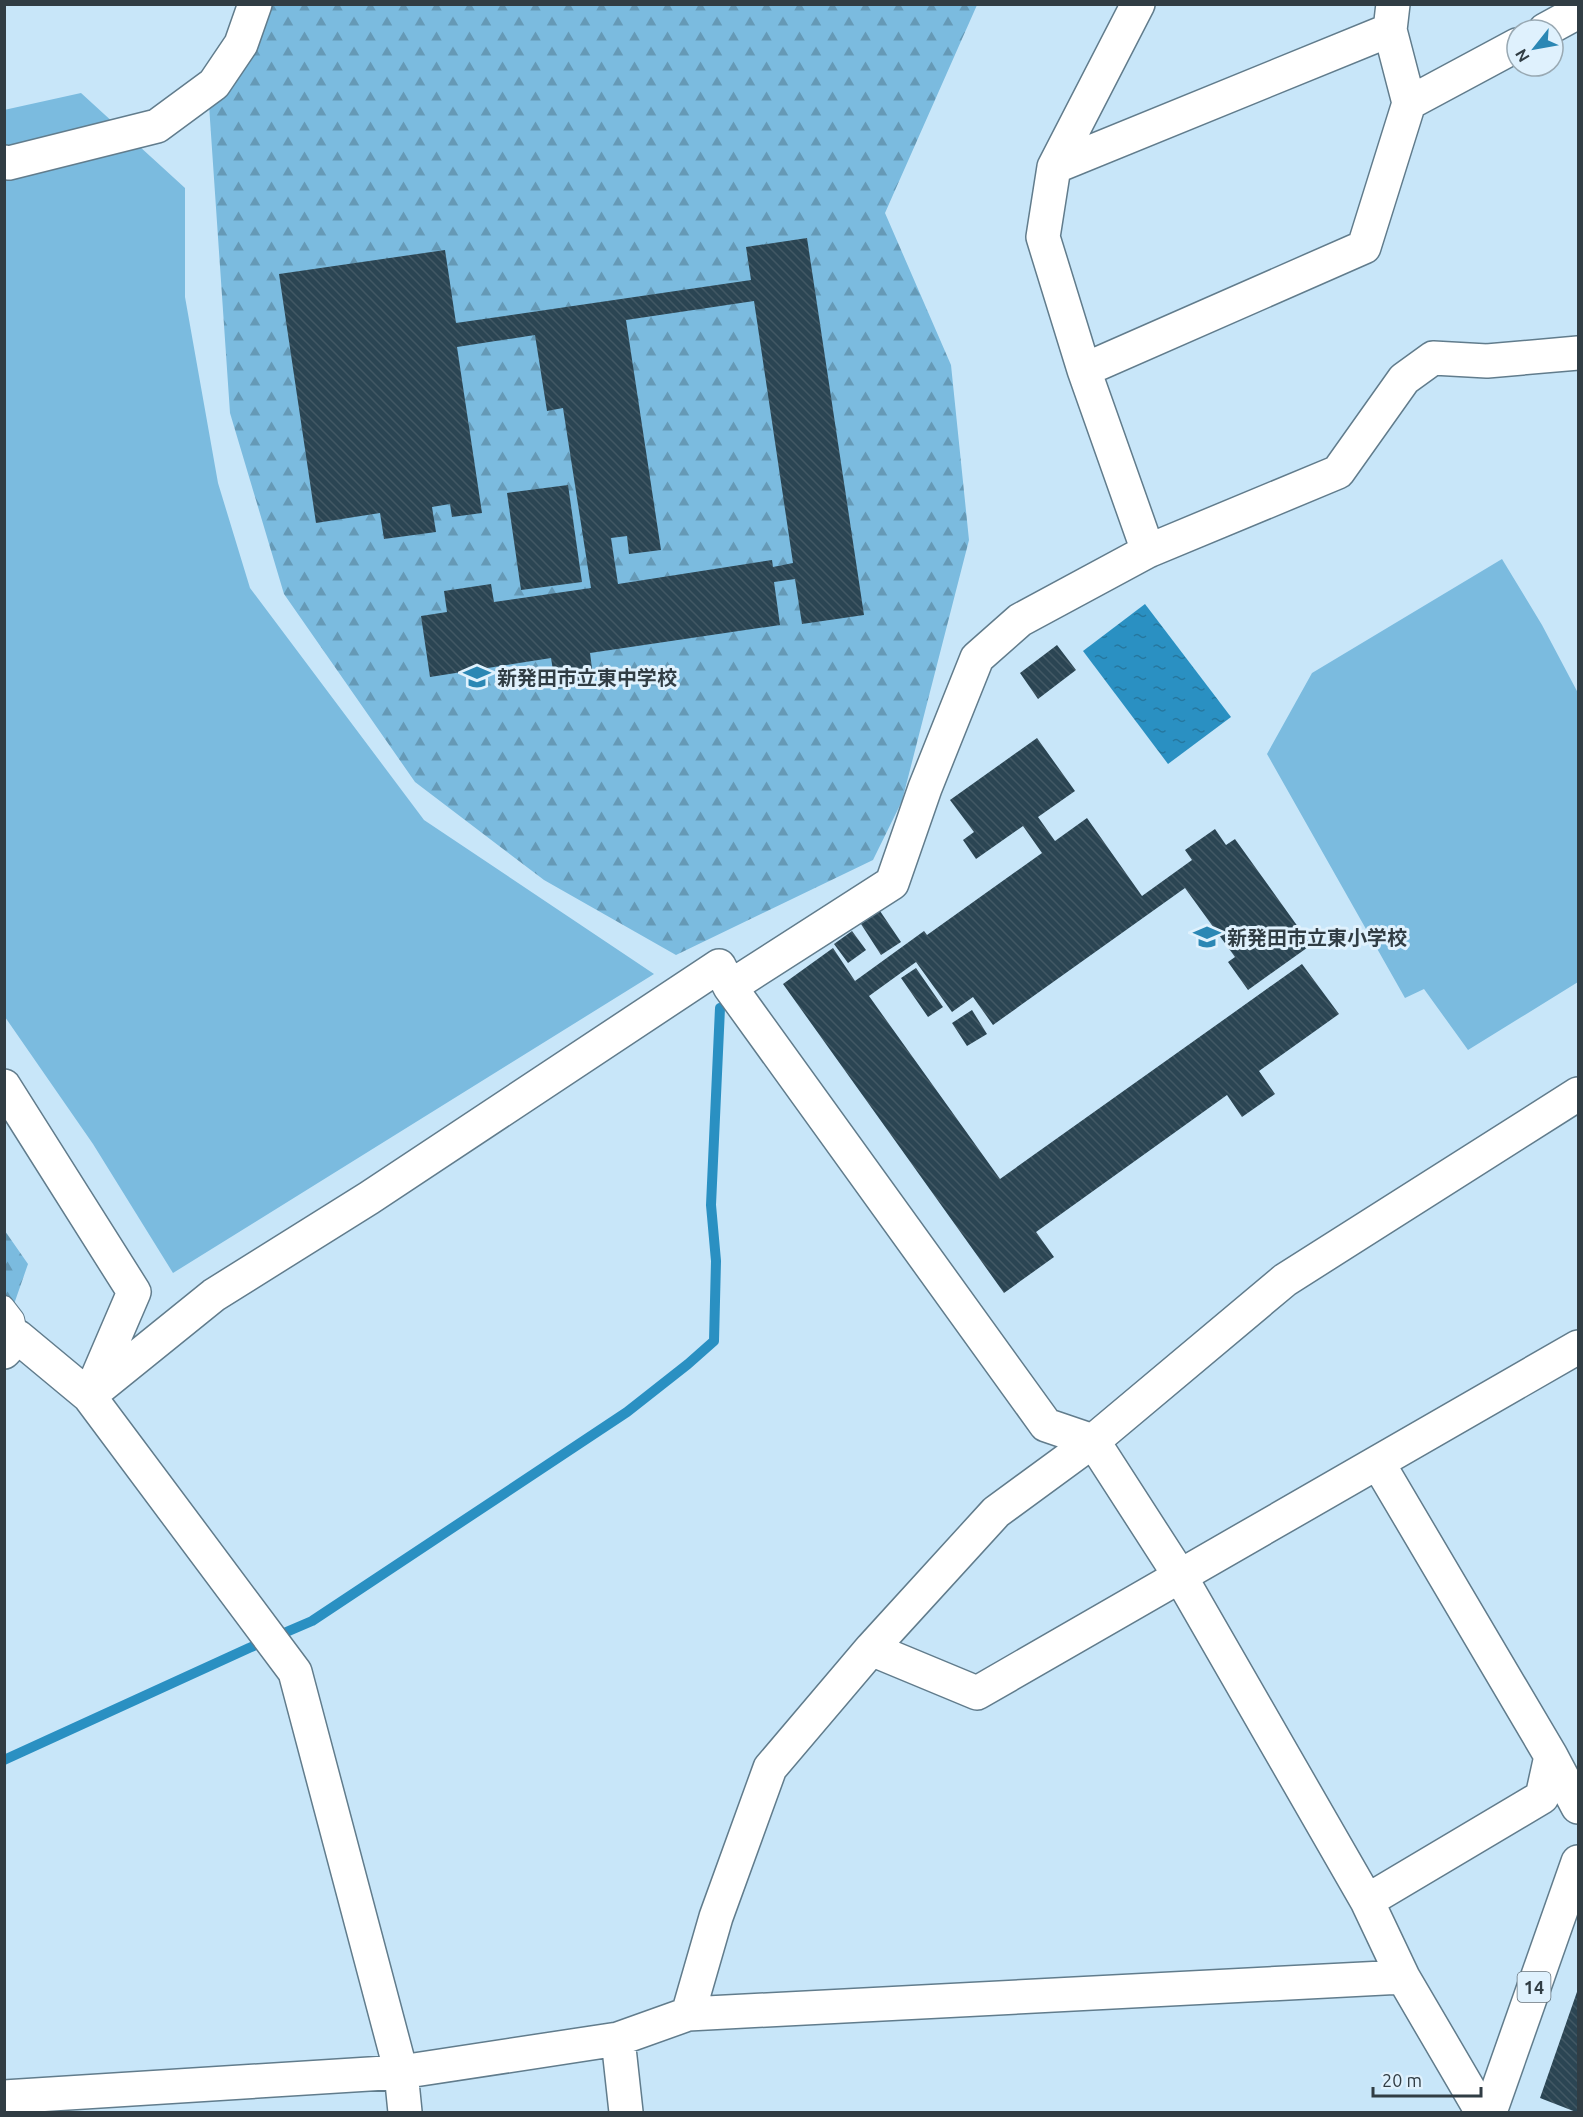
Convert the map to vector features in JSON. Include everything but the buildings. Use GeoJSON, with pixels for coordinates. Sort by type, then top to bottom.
{"type":"FeatureCollection","features":[{"type":"Feature","properties":{"kind":"street"},"geometry":{"type":"LineString","coordinates":[[4,162],[9,163],[157,126],[214,84],[241,44],[255,4]]}},
{"type":"Feature","properties":{"kind":"street"},"geometry":{"type":"LineString","coordinates":[[1138,4],[1054,166],[1043,237],[1084,370],[1148,551]]}},
{"type":"Feature","properties":{"kind":"street"},"geometry":{"type":"LineString","coordinates":[[1054,166],[1391,17],[1409,103],[1364,247],[1084,370]]}},
{"type":"Feature","properties":{"kind":"street"},"geometry":{"type":"LineString","coordinates":[[1409,103],[1505,51]]}},
{"type":"Feature","properties":{"kind":"street"},"geometry":{"type":"LineString","coordinates":[[730,987],[892,883],[925,788],[977,658],[1020,620],[1148,551],[1338,472],[1404,379],[1433,358],[1487,362],[1578,353]]}},
{"type":"Feature","properties":{"kind":"street"},"geometry":{"type":"LineString","coordinates":[[89,1396],[214,1295],[369,1198],[719,966],[730,987],[1046,1425],[1093,1442],[1180,1576],[1367,1900],[1403,1977],[1482,2112]]}},
{"type":"Feature","properties":{"kind":"street"},"geometry":{"type":"LineString","coordinates":[[4,1086],[134,1292],[89,1396]]}},
{"type":"Feature","properties":{"kind":"street"},"geometry":{"type":"LineString","coordinates":[[688,2014],[716,1917],[770,1768],[871,1649],[996,1512],[1093,1442],[1285,1280],[1578,1095]]}},
{"type":"Feature","properties":{"kind":"street"},"geometry":{"type":"LineString","coordinates":[[11,1344],[89,1396],[295,1672],[401,2072],[405,2112]]}},
{"type":"Feature","properties":{"kind":"street"},"geometry":{"type":"LineString","coordinates":[[871,1649],[977,1693],[1578,1347]]}},
{"type":"Feature","properties":{"kind":"street"},"geometry":{"type":"LineString","coordinates":[[1378,1462],[1551,1756],[1578,1807]]}},
{"type":"Feature","properties":{"kind":"street"},"geometry":{"type":"LineString","coordinates":[[1367,1900],[1542,1797],[1551,1756]]}},
{"type":"Feature","properties":{"kind":"street","name":"14"},"geometry":{"type":"LineString","coordinates":[[1490,2112],[1578,1862]]}},
{"type":"Feature","properties":{"kind":"street"},"geometry":{"type":"LineString","coordinates":[[4,2097],[401,2072],[618,2039],[688,2014],[1403,1977]]}},
{"type":"Feature","properties":{"kind":"street"},"geometry":{"type":"LineString","coordinates":[[618,2039],[626,2112]]}},
{"type":"Feature","properties":{"kind":"lane"},"geometry":{"type":"LineString","coordinates":[[4,1306],[14,1318],[11,1344]]}},
{"type":"Feature","properties":{"kind":"green space"},"geometry":{"type":"Polygon","coordinates":[[[246,5],[977,5],[885,213],[951,365],[969,540],[902,801],[873,860],[676,955],[544,880],[415,782],[284,594],[230,413],[209,105],[246,5]]]}},
{"type":"Feature","properties":{"kind":"green space"},"geometry":{"type":"Polygon","coordinates":[[[81,93],[185,188],[185,297],[218,483],[250,588],[424,820],[654,974],[173,1273],[93,1144],[5,1017],[4,110],[81,93]]]}},
{"type":"Feature","properties":{"kind":"green space"},"geometry":{"type":"Polygon","coordinates":[[[1502,559],[1542,625],[1578,693],[1578,982],[1468,1050],[1424,989],[1405,998],[1267,754],[1312,673],[1502,559]]]}},
{"type":"Feature","properties":{"kind":"green space"},"geometry":{"type":"Polygon","coordinates":[[[5,1231],[28,1264],[5,1330],[5,1231]]]}},
{"type":"Feature","properties":{"kind":"water"},"geometry":{"type":"Polygon","coordinates":[[[1145,604],[1231,717],[1168,764],[1083,651],[1145,604]]]}},
{"type":"Feature","properties":{"kind":"waterway"},"geometry":{"type":"LineString","coordinates":[[4,1760],[312,1621],[627,1412],[714,1341],[716,1261],[711,1205],[720,1008]]}},
{"type":"Feature","properties":{"kind":"place","name":"新発田市立東中学校"},"geometry":{"type":"Point","coordinates":[477,677]}},
{"type":"Feature","properties":{"kind":"place","name":"新発田市立東小学校"},"geometry":{"type":"Point","coordinates":[1207,937]}}]}
